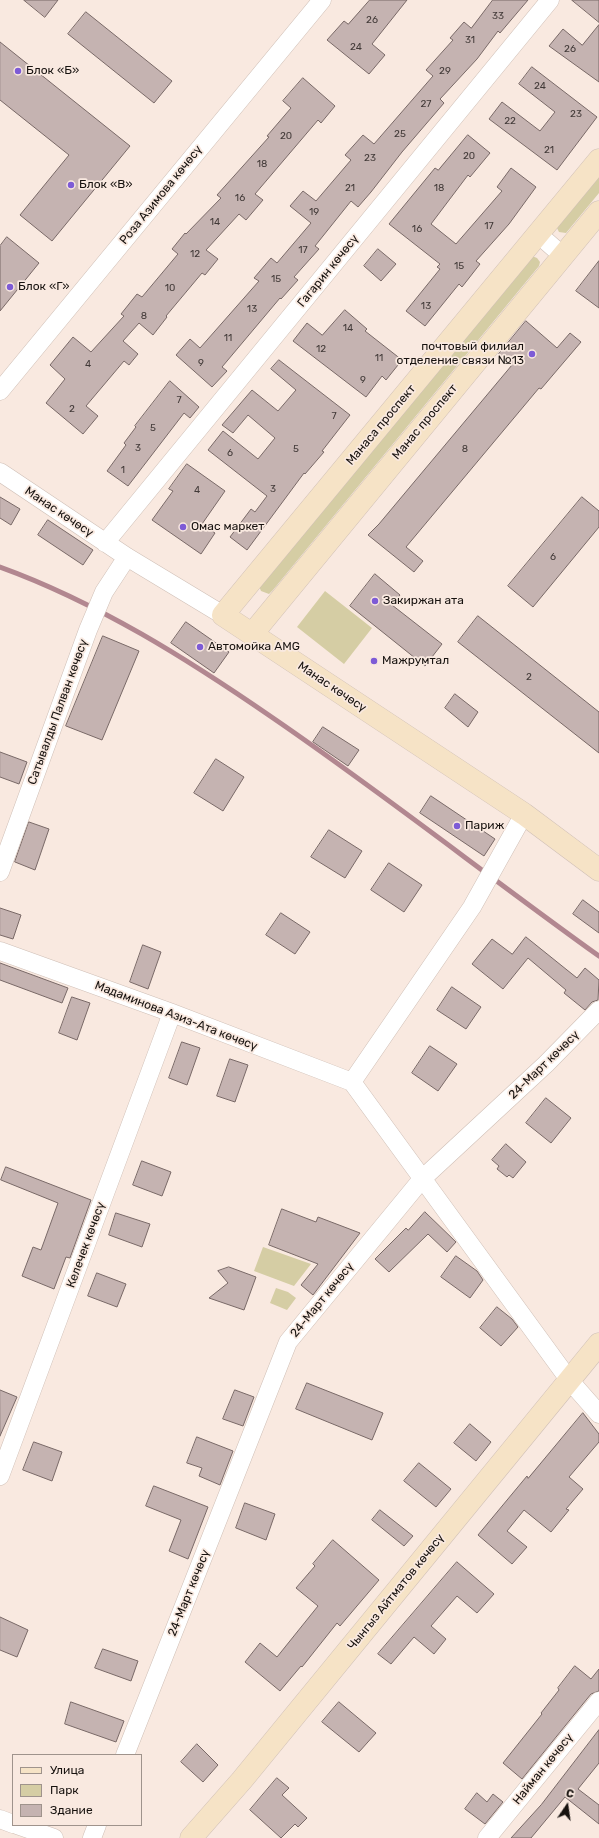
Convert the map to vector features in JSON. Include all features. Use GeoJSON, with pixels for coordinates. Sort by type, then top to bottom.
{"type":"FeatureCollection","features":[{"type":"Feature","properties":{"kind":"main road","name":"Манаса проспект"},"geometry":{"type":"LineString","coordinates":[[223,615],[599,160]]}},
{"type":"Feature","properties":{"kind":"main road","name":"Манас проспект"},"geometry":{"type":"LineString","coordinates":[[253,633],[599,212]]}},
{"type":"Feature","properties":{"kind":"main road","name":"Манас көчөсү"},"geometry":{"type":"LineString","coordinates":[[223,615],[253,633],[524,814],[599,870]]}},
{"type":"Feature","properties":{"kind":"main road","name":"Чынгыз Айтматов көчөсү"},"geometry":{"type":"LineString","coordinates":[[191,1838],[242,1780],[599,1344]]}},
{"type":"Feature","properties":{"kind":"street","name":"Роза Азимова көчөсү"},"geometry":{"type":"LineString","coordinates":[[0,391],[322,0]]}},
{"type":"Feature","properties":{"kind":"street","name":"Гагарин көчөсү"},"geometry":{"type":"LineString","coordinates":[[105,543],[550,0]]}},
{"type":"Feature","properties":{"kind":"street"},"geometry":{"type":"LineString","coordinates":[[538,234],[563,256]]}},
{"type":"Feature","properties":{"kind":"street","name":"Манас көчөсү"},"geometry":{"type":"LineString","coordinates":[[0,472],[105,543],[223,615]]}},
{"type":"Feature","properties":{"kind":"street","name":"Сатывалды Палван көчөсү"},"geometry":{"type":"LineString","coordinates":[[0,872],[88,630],[104,592],[127,557]]}},
{"type":"Feature","properties":{"kind":"street"},"geometry":{"type":"LineString","coordinates":[[524,814],[472,908],[352,1082],[570,1381],[599,1414]]}},
{"type":"Feature","properties":{"kind":"street","name":"Мадаминова Азиз-Ата көчөсү"},"geometry":{"type":"LineString","coordinates":[[0,951],[172,1013],[352,1082]]}},
{"type":"Feature","properties":{"kind":"street","name":"24-Март көчөсү"},"geometry":{"type":"LineString","coordinates":[[125,1754],[288,1342],[422,1179],[546,1064],[599,1010]]}},
{"type":"Feature","properties":{"kind":"street","name":"Келечек көчөсү"},"geometry":{"type":"LineString","coordinates":[[0,1476],[172,1013]]}},
{"type":"Feature","properties":{"kind":"street","name":"Найман көчөсү"},"geometry":{"type":"LineString","coordinates":[[487,1838],[599,1701]]}},
{"type":"Feature","properties":{"kind":"street"},"geometry":{"type":"LineString","coordinates":[[0,1819],[12,1824]]}},
{"type":"Feature","properties":{"kind":"street"},"geometry":{"type":"LineString","coordinates":[[20,1826],[54,1838]]}},
{"type":"Feature","properties":{"kind":"street"},"geometry":{"type":"LineString","coordinates":[[92,1838],[98,1826]]}},
{"type":"Feature","properties":{"kind":"green space"},"geometry":{"type":"Polygon","coordinates":[[[599,171],[599,193],[566,233],[559,232],[555,224],[599,171]]]}},
{"type":"Feature","properties":{"kind":"green space"},"geometry":{"type":"Polygon","coordinates":[[[532,256],[537,258],[540,262],[539,266],[273,590],[269,594],[261,591],[259,586],[532,256]]]}},
{"type":"Feature","properties":{"kind":"green space"},"geometry":{"type":"Polygon","coordinates":[[[325,591],[372,628],[344,664],[297,627],[325,591]]]}},
{"type":"Feature","properties":{"kind":"green space"},"geometry":{"type":"Polygon","coordinates":[[[263,1247],[311,1264],[294,1286],[254,1271],[263,1247]]]}},
{"type":"Feature","properties":{"kind":"green space"},"geometry":{"type":"Polygon","coordinates":[[[276,1288],[288,1292],[296,1298],[287,1310],[270,1303],[276,1288]]]}},
{"type":"Feature","properties":{"kind":"building"},"geometry":{"type":"Polygon","coordinates":[[[24,0],[58,0],[45,17],[24,0]]]}},
{"type":"Feature","properties":{"kind":"building"},"geometry":{"type":"Polygon","coordinates":[[[370,0],[407,0],[372,44],[385,55],[369,74],[327,40],[344,21],[348,24],[370,0]]]}},
{"type":"Feature","properties":{"kind":"building"},"geometry":{"type":"Polygon","coordinates":[[[493,0],[528,0],[500,33],[498,31],[477,59],[440,99],[444,103],[358,207],[351,201],[315,246],[319,249],[294,277],[298,280],[281,299],[280,298],[222,367],[227,371],[212,387],[176,355],[190,339],[200,348],[259,281],[254,278],[271,258],[277,263],[311,223],[290,206],[303,191],[316,201],[351,160],[345,155],[363,135],[374,144],[433,76],[426,70],[453,40],[450,38],[464,22],[471,28],[493,0]]]}},
{"type":"Feature","properties":{"kind":"building"},"geometry":{"type":"Polygon","coordinates":[[[572,0],[599,0],[599,22],[572,0]]]}},
{"type":"Feature","properties":{"kind":"building"},"geometry":{"type":"Polygon","coordinates":[[[86,12],[172,81],[154,103],[68,34],[86,12]]]}},
{"type":"Feature","properties":{"kind":"building"},"geometry":{"type":"Polygon","coordinates":[[[599,25],[599,82],[549,46],[563,29],[582,45],[599,25]]]}},
{"type":"Feature","properties":{"kind":"building"},"geometry":{"type":"Polygon","coordinates":[[[0,42],[130,146],[52,241],[20,215],[69,155],[0,100],[0,42]]]}},
{"type":"Feature","properties":{"kind":"building"},"geometry":{"type":"Polygon","coordinates":[[[532,67],[597,117],[557,170],[489,119],[502,102],[540,131],[555,112],[519,84],[532,67]]]}},
{"type":"Feature","properties":{"kind":"building"},"geometry":{"type":"Polygon","coordinates":[[[303,78],[335,106],[321,123],[318,120],[255,194],[263,200],[246,220],[239,214],[206,250],[218,259],[205,275],[202,273],[166,316],[167,317],[153,335],[139,323],[123,341],[138,354],[129,365],[124,361],[86,406],[98,416],[83,434],[46,403],[65,379],[50,365],[73,337],[91,352],[124,316],[121,314],[137,294],[142,297],[178,254],[172,249],[185,233],[186,234],[221,198],[217,195],[269,137],[267,136],[291,108],[283,101],[303,78]]]}},
{"type":"Feature","properties":{"kind":"building"},"geometry":{"type":"Polygon","coordinates":[[[468,135],[490,153],[470,177],[468,175],[431,224],[456,244],[502,191],[497,187],[511,168],[536,187],[509,224],[476,261],[480,264],[462,287],[459,284],[425,326],[406,311],[440,269],[437,267],[440,264],[389,224],[435,168],[438,170],[468,135]]]}},
{"type":"Feature","properties":{"kind":"building","name":"Блок «Г»"},"geometry":{"type":"Polygon","coordinates":[[[7,237],[39,263],[0,311],[0,246],[7,237]]]}},
{"type":"Feature","properties":{"kind":"building"},"geometry":{"type":"Polygon","coordinates":[[[378,249],[396,264],[381,281],[364,266],[378,249]]]}},
{"type":"Feature","properties":{"kind":"building"},"geometry":{"type":"Polygon","coordinates":[[[599,261],[599,308],[576,291],[599,261]]]}},
{"type":"Feature","properties":{"kind":"building"},"geometry":{"type":"Polygon","coordinates":[[[345,310],[367,329],[365,331],[402,360],[386,380],[382,376],[366,397],[293,341],[307,323],[322,335],[345,310]]]}},
{"type":"Feature","properties":{"kind":"building"},"geometry":{"type":"Polygon","coordinates":[[[526,321],[557,348],[570,333],[581,342],[541,389],[539,388],[406,547],[423,561],[414,572],[368,535],[379,524],[512,365],[499,354],[526,321]]]}},
{"type":"Feature","properties":{"kind":"building"},"geometry":{"type":"Polygon","coordinates":[[[279,360],[350,415],[322,451],[324,452],[305,474],[304,473],[247,550],[230,537],[251,509],[255,512],[267,496],[208,450],[223,431],[258,459],[275,438],[248,415],[233,433],[222,425],[252,390],[278,411],[296,390],[271,369],[279,360]]]}},
{"type":"Feature","properties":{"kind":"building"},"geometry":{"type":"Polygon","coordinates":[[[170,381],[199,407],[190,418],[184,413],[128,486],[107,471],[126,445],[124,443],[136,427],[135,426],[170,381]]]}},
{"type":"Feature","properties":{"kind":"building"},"geometry":{"type":"Polygon","coordinates":[[[187,464],[225,491],[202,524],[215,533],[201,554],[152,520],[173,491],[169,489],[187,464]]]}},
{"type":"Feature","properties":{"kind":"building"},"geometry":{"type":"Polygon","coordinates":[[[0,497],[20,509],[11,525],[0,518],[0,497]]]}},
{"type":"Feature","properties":{"kind":"building"},"geometry":{"type":"Polygon","coordinates":[[[582,497],[599,511],[599,527],[533,607],[508,586],[582,497]]]}},
{"type":"Feature","properties":{"kind":"building"},"geometry":{"type":"Polygon","coordinates":[[[48,520],[93,550],[83,565],[38,535],[48,520]]]}},
{"type":"Feature","properties":{"kind":"building"},"geometry":{"type":"Polygon","coordinates":[[[375,574],[400,595],[392,605],[442,644],[425,666],[350,606],[375,574]]]}},
{"type":"Feature","properties":{"kind":"building"},"geometry":{"type":"Polygon","coordinates":[[[478,616],[599,712],[599,753],[458,642],[478,616]]]}},
{"type":"Feature","properties":{"kind":"building","name":"Автомойка AMG"},"geometry":{"type":"Polygon","coordinates":[[[186,622],[229,652],[214,673],[171,643],[186,622]]]}},
{"type":"Feature","properties":{"kind":"building"},"geometry":{"type":"Polygon","coordinates":[[[103,636],[139,651],[102,740],[66,726],[103,636]]]}},
{"type":"Feature","properties":{"kind":"building"},"geometry":{"type":"Polygon","coordinates":[[[455,694],[478,712],[468,727],[445,708],[455,694]]]}},
{"type":"Feature","properties":{"kind":"building"},"geometry":{"type":"Polygon","coordinates":[[[323,727],[359,750],[348,766],[313,742],[323,727]]]}},
{"type":"Feature","properties":{"kind":"building"},"geometry":{"type":"Polygon","coordinates":[[[0,752],[27,762],[19,784],[0,777],[0,752]]]}},
{"type":"Feature","properties":{"kind":"building"},"geometry":{"type":"Polygon","coordinates":[[[216,759],[244,777],[223,811],[194,793],[216,759]]]}},
{"type":"Feature","properties":{"kind":"building","name":"Париж"},"geometry":{"type":"Polygon","coordinates":[[[431,796],[495,839],[484,856],[420,813],[431,796]]]}},
{"type":"Feature","properties":{"kind":"building"},"geometry":{"type":"Polygon","coordinates":[[[29,822],[49,829],[35,870],[15,862],[29,822]]]}},
{"type":"Feature","properties":{"kind":"building"},"geometry":{"type":"Polygon","coordinates":[[[329,830],[362,851],[345,878],[311,857],[329,830]]]}},
{"type":"Feature","properties":{"kind":"building"},"geometry":{"type":"Polygon","coordinates":[[[389,863],[422,885],[404,912],[371,890],[389,863]]]}},
{"type":"Feature","properties":{"kind":"building"},"geometry":{"type":"Polygon","coordinates":[[[583,900],[599,912],[599,933],[573,914],[583,900]]]}},
{"type":"Feature","properties":{"kind":"building"},"geometry":{"type":"Polygon","coordinates":[[[0,908],[21,915],[13,939],[0,935],[0,908]]]}},
{"type":"Feature","properties":{"kind":"building"},"geometry":{"type":"Polygon","coordinates":[[[281,913],[310,932],[295,954],[266,935],[281,913]]]}},
{"type":"Feature","properties":{"kind":"building"},"geometry":{"type":"Polygon","coordinates":[[[526,937],[577,978],[585,968],[599,980],[598,1000],[592,1002],[585,1010],[564,993],[566,990],[528,958],[503,989],[472,964],[492,939],[512,954],[526,937]]]}},
{"type":"Feature","properties":{"kind":"building"},"geometry":{"type":"Polygon","coordinates":[[[143,945],[161,952],[148,989],[130,982],[143,945]]]}},
{"type":"Feature","properties":{"kind":"building"},"geometry":{"type":"Polygon","coordinates":[[[0,963],[68,988],[62,1003],[0,980],[0,963]]]}},
{"type":"Feature","properties":{"kind":"building"},"geometry":{"type":"Polygon","coordinates":[[[452,987],[481,1007],[466,1029],[437,1010],[452,987]]]}},
{"type":"Feature","properties":{"kind":"building"},"geometry":{"type":"Polygon","coordinates":[[[72,997],[90,1003],[77,1040],[59,1033],[72,997]]]}},
{"type":"Feature","properties":{"kind":"building"},"geometry":{"type":"Polygon","coordinates":[[[182,1042],[200,1048],[187,1085],[169,1078],[182,1042]]]}},
{"type":"Feature","properties":{"kind":"building"},"geometry":{"type":"Polygon","coordinates":[[[430,1046],[457,1064],[438,1091],[412,1073],[430,1046]]]}},
{"type":"Feature","properties":{"kind":"building"},"geometry":{"type":"Polygon","coordinates":[[[230,1059],[248,1065],[235,1102],[217,1096],[230,1059]]]}},
{"type":"Feature","properties":{"kind":"building"},"geometry":{"type":"Polygon","coordinates":[[[546,1098],[571,1118],[551,1143],[526,1123],[546,1098]]]}},
{"type":"Feature","properties":{"kind":"building"},"geometry":{"type":"Polygon","coordinates":[[[506,1144],[526,1162],[513,1178],[509,1175],[507,1177],[497,1169],[499,1166],[492,1160],[506,1144]]]}},
{"type":"Feature","properties":{"kind":"building"},"geometry":{"type":"Polygon","coordinates":[[[142,1161],[171,1172],[162,1196],[133,1185],[142,1161]]]}},
{"type":"Feature","properties":{"kind":"building"},"geometry":{"type":"Polygon","coordinates":[[[6,1167],[91,1200],[70,1258],[66,1257],[54,1289],[22,1276],[33,1247],[41,1250],[58,1203],[1,1180],[6,1167]]]}},
{"type":"Feature","properties":{"kind":"building"},"geometry":{"type":"Polygon","coordinates":[[[282,1209],[316,1222],[318,1217],[360,1233],[313,1295],[301,1285],[318,1264],[269,1245],[282,1209]]]}},
{"type":"Feature","properties":{"kind":"building"},"geometry":{"type":"Polygon","coordinates":[[[425,1212],[456,1242],[447,1252],[428,1234],[389,1272],[375,1259],[406,1228],[408,1230],[425,1212]]]}},
{"type":"Feature","properties":{"kind":"building"},"geometry":{"type":"Polygon","coordinates":[[[116,1213],[150,1224],[142,1247],[109,1235],[116,1213]]]}},
{"type":"Feature","properties":{"kind":"building"},"geometry":{"type":"Polygon","coordinates":[[[456,1256],[477,1271],[483,1280],[470,1298],[441,1277],[456,1256]]]}},
{"type":"Feature","properties":{"kind":"building"},"geometry":{"type":"Polygon","coordinates":[[[229,1267],[256,1277],[244,1310],[209,1298],[228,1283],[218,1271],[229,1267]]]}},
{"type":"Feature","properties":{"kind":"building"},"geometry":{"type":"Polygon","coordinates":[[[97,1273],[126,1284],[117,1307],[88,1296],[97,1273]]]}},
{"type":"Feature","properties":{"kind":"building"},"geometry":{"type":"Polygon","coordinates":[[[497,1307],[512,1319],[518,1327],[501,1346],[480,1328],[497,1307]]]}},
{"type":"Feature","properties":{"kind":"building"},"geometry":{"type":"Polygon","coordinates":[[[307,1383],[383,1413],[372,1440],[296,1409],[307,1383]]]}},
{"type":"Feature","properties":{"kind":"building"},"geometry":{"type":"Polygon","coordinates":[[[0,1390],[17,1397],[0,1436],[0,1390]]]}},
{"type":"Feature","properties":{"kind":"building"},"geometry":{"type":"Polygon","coordinates":[[[235,1390],[254,1397],[243,1426],[223,1419],[235,1390]]]}},
{"type":"Feature","properties":{"kind":"building"},"geometry":{"type":"Polygon","coordinates":[[[583,1413],[599,1434],[599,1442],[569,1477],[583,1489],[566,1509],[569,1510],[551,1532],[524,1510],[507,1531],[527,1547],[512,1564],[478,1535],[527,1476],[528,1478],[583,1413]]]}},
{"type":"Feature","properties":{"kind":"building"},"geometry":{"type":"Polygon","coordinates":[[[470,1424],[491,1442],[476,1461],[454,1443],[470,1424]]]}},
{"type":"Feature","properties":{"kind":"building"},"geometry":{"type":"Polygon","coordinates":[[[197,1437],[233,1451],[220,1485],[199,1476],[202,1468],[187,1463],[197,1437]]]}},
{"type":"Feature","properties":{"kind":"building"},"geometry":{"type":"Polygon","coordinates":[[[34,1442],[62,1452],[52,1481],[23,1470],[34,1442]]]}},
{"type":"Feature","properties":{"kind":"building"},"geometry":{"type":"Polygon","coordinates":[[[419,1463],[451,1489],[436,1507],[404,1481],[419,1463]]]}},
{"type":"Feature","properties":{"kind":"building"},"geometry":{"type":"Polygon","coordinates":[[[154,1486],[208,1507],[188,1559],[169,1551],[181,1520],[146,1506],[154,1486]]]}},
{"type":"Feature","properties":{"kind":"building"},"geometry":{"type":"Polygon","coordinates":[[[245,1503],[275,1514],[266,1540],[236,1528],[245,1503]]]}},
{"type":"Feature","properties":{"kind":"building"},"geometry":{"type":"Polygon","coordinates":[[[380,1510],[413,1536],[404,1546],[372,1520],[380,1510]]]}},
{"type":"Feature","properties":{"kind":"building"},"geometry":{"type":"Polygon","coordinates":[[[333,1540],[379,1580],[340,1626],[337,1623],[302,1667],[301,1666],[280,1691],[245,1662],[260,1643],[277,1657],[318,1606],[296,1588],[315,1566],[313,1564],[333,1540]]]}},
{"type":"Feature","properties":{"kind":"building"},"geometry":{"type":"Polygon","coordinates":[[[457,1562],[494,1594],[477,1613],[457,1596],[431,1626],[446,1639],[434,1654],[414,1637],[391,1664],[378,1654],[457,1562]]]}},
{"type":"Feature","properties":{"kind":"building"},"geometry":{"type":"Polygon","coordinates":[[[0,1617],[28,1630],[17,1657],[0,1650],[0,1617]]]}},
{"type":"Feature","properties":{"kind":"building"},"geometry":{"type":"Polygon","coordinates":[[[103,1649],[138,1661],[131,1681],[95,1668],[103,1649]]]}},
{"type":"Feature","properties":{"kind":"building"},"geometry":{"type":"Polygon","coordinates":[[[575,1666],[591,1679],[599,1669],[599,1691],[591,1694],[522,1779],[503,1763],[542,1714],[541,1713],[559,1690],[558,1688],[575,1666]]]}},
{"type":"Feature","properties":{"kind":"building"},"geometry":{"type":"Polygon","coordinates":[[[71,1702],[124,1721],[116,1742],[65,1724],[71,1702]]]}},
{"type":"Feature","properties":{"kind":"building"},"geometry":{"type":"Polygon","coordinates":[[[339,1702],[376,1733],[359,1752],[322,1722],[339,1702]]]}},
{"type":"Feature","properties":{"kind":"building"},"geometry":{"type":"Polygon","coordinates":[[[599,1730],[599,1763],[578,1789],[599,1805],[599,1824],[565,1797],[531,1838],[511,1838],[541,1805],[599,1730]]]}},
{"type":"Feature","properties":{"kind":"building"},"geometry":{"type":"Polygon","coordinates":[[[197,1744],[218,1765],[203,1782],[181,1762],[197,1744]]]}},
{"type":"Feature","properties":{"kind":"building"},"geometry":{"type":"Polygon","coordinates":[[[277,1778],[289,1788],[282,1795],[307,1818],[298,1827],[295,1824],[281,1838],[250,1810],[277,1778]]]}},
{"type":"Feature","properties":{"kind":"building"},"geometry":{"type":"Polygon","coordinates":[[[477,1793],[487,1802],[493,1794],[503,1802],[485,1824],[465,1809],[477,1793]]]}},
{"type":"Feature","properties":{"kind":"waterway"},"geometry":{"type":"LineString","coordinates":[[0,567],[72,597],[107,615],[209,675],[355,776],[599,956]]}},
{"type":"Feature","properties":{"kind":"place","name":"Блок «Б»"},"geometry":{"type":"Point","coordinates":[18,71]}},
{"type":"Feature","properties":{"kind":"place","name":"Блок «В»"},"geometry":{"type":"Point","coordinates":[71,185]}},
{"type":"Feature","properties":{"kind":"place","name":"Блок «Г»"},"geometry":{"type":"Point","coordinates":[10,287]}},
{"type":"Feature","properties":{"kind":"place","name":"почтовый филиал отделение связи №13"},"geometry":{"type":"Point","coordinates":[532,354]}},
{"type":"Feature","properties":{"kind":"place","name":"Омас маркет"},"geometry":{"type":"Point","coordinates":[183,527]}},
{"type":"Feature","properties":{"kind":"place","name":"Закиржан ата"},"geometry":{"type":"Point","coordinates":[375,601]}},
{"type":"Feature","properties":{"kind":"place","name":"Автомойка AMG"},"geometry":{"type":"Point","coordinates":[200,647]}},
{"type":"Feature","properties":{"kind":"place","name":"Мажрумтал"},"geometry":{"type":"Point","coordinates":[374,661]}},
{"type":"Feature","properties":{"kind":"place","name":"Париж"},"geometry":{"type":"Point","coordinates":[457,826]}}]}
